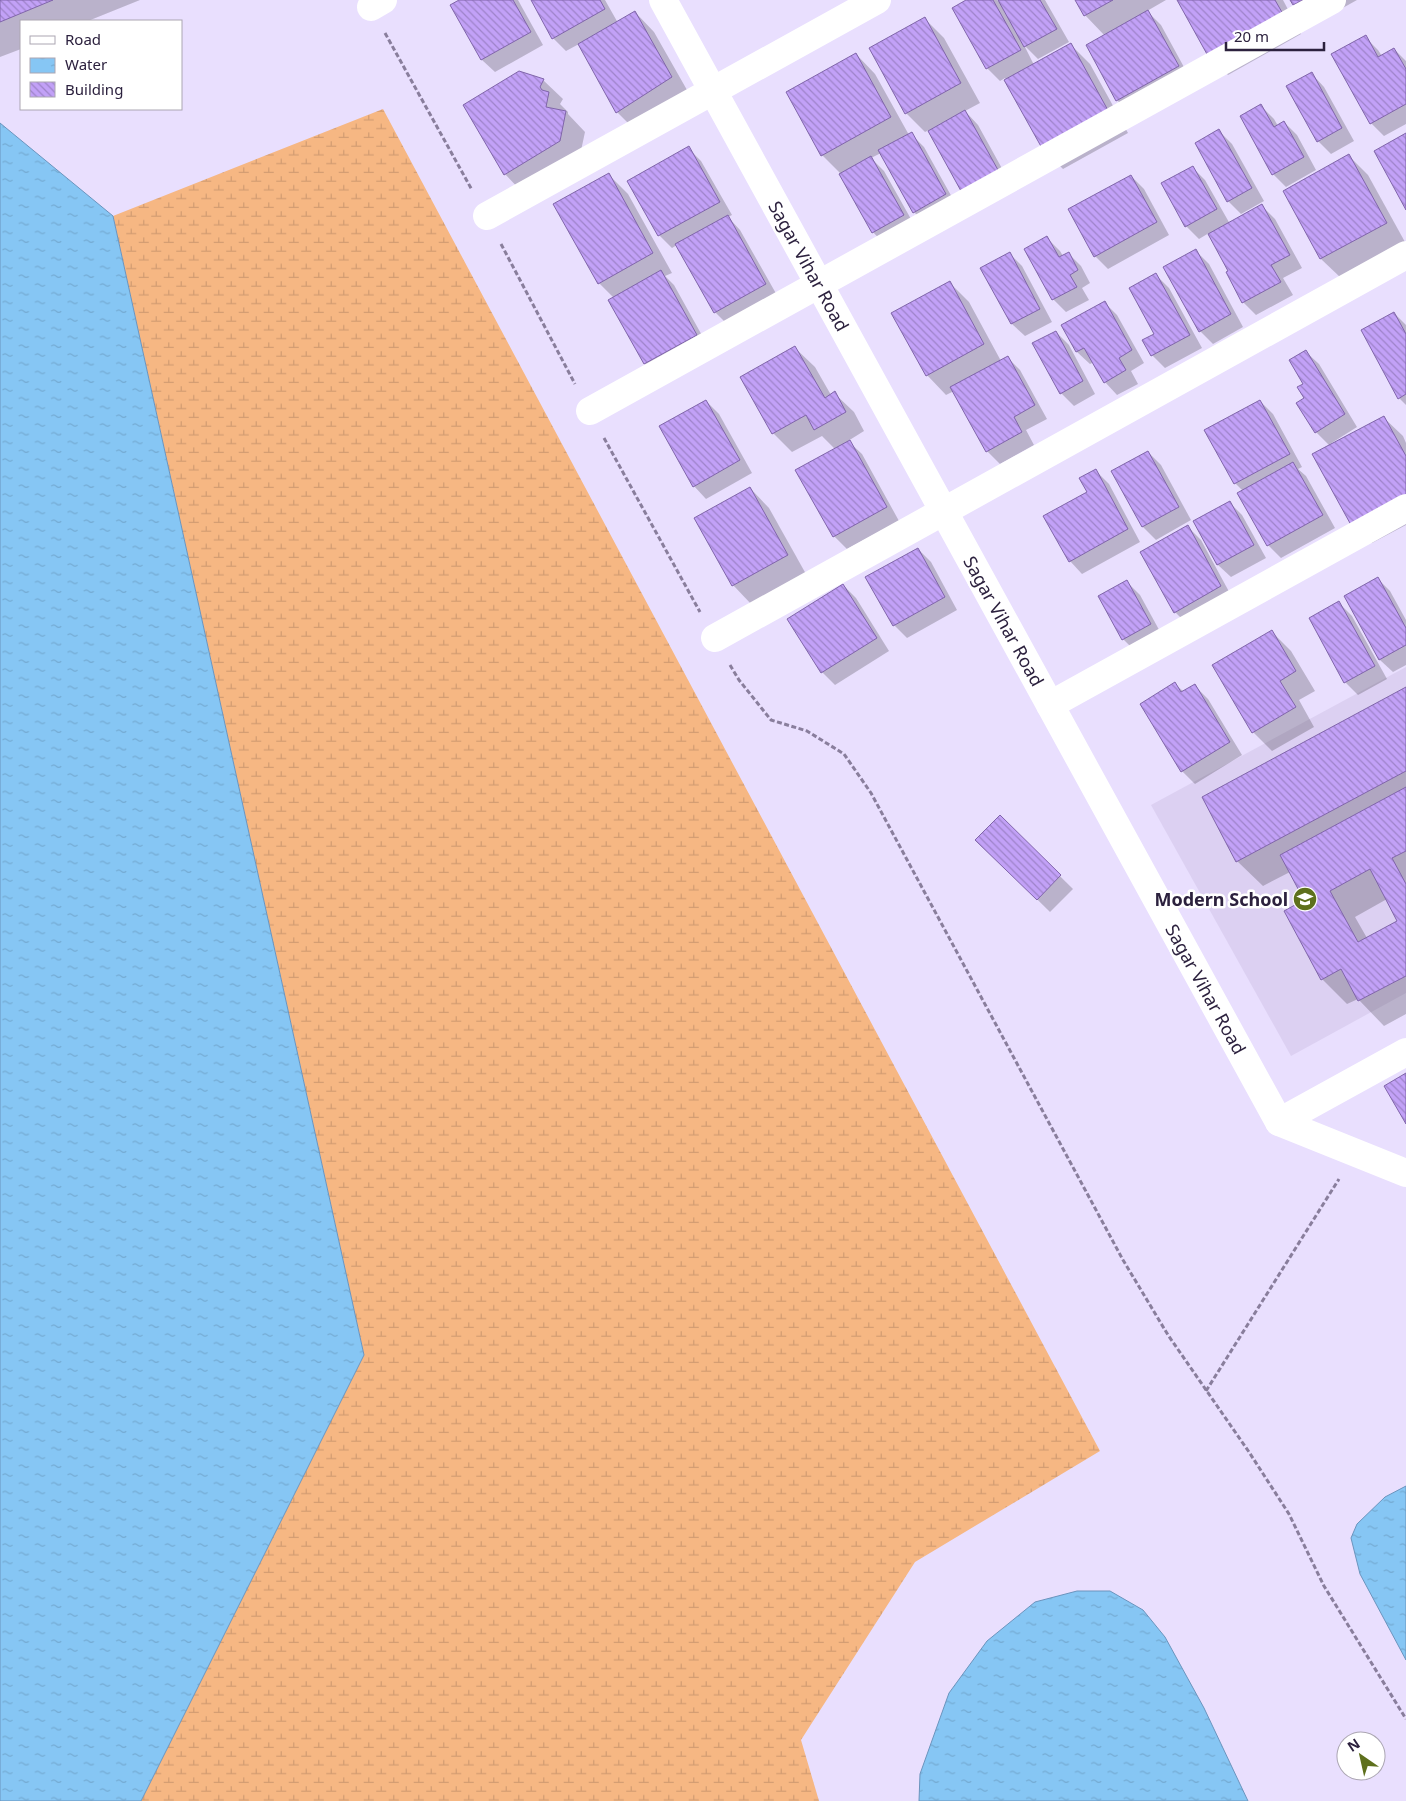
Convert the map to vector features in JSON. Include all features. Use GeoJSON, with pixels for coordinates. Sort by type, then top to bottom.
{"type":"FeatureCollection","features":[{"type":"Feature","properties":{"kind":"street","name":"Sagar Vihar Road"},"geometry":{"type":"LineString","coordinates":[[663,0],[1279,1122]]}},
{"type":"Feature","properties":{"kind":"street"},"geometry":{"type":"LineString","coordinates":[[486,216],[877,0]]}},
{"type":"Feature","properties":{"kind":"street"},"geometry":{"type":"LineString","coordinates":[[590,411],[1332,0]]}},
{"type":"Feature","properties":{"kind":"street"},"geometry":{"type":"LineString","coordinates":[[715,638],[1406,255]]}},
{"type":"Feature","properties":{"kind":"street"},"geometry":{"type":"LineString","coordinates":[[1050,705],[1406,508]]}},
{"type":"Feature","properties":{"kind":"street"},"geometry":{"type":"LineString","coordinates":[[1279,1122],[1406,1052]]}},
{"type":"Feature","properties":{"kind":"street"},"geometry":{"type":"LineString","coordinates":[[1279,1122],[1406,1173]]}},
{"type":"Feature","properties":{"kind":"path"},"geometry":{"type":"LineString","coordinates":[[377,3],[486,216],[590,411],[738,680],[771,720],[807,731],[844,754],[871,793],[1123,1260],[1168,1335],[1249,1452],[1289,1514],[1324,1586],[1406,1718]]}},
{"type":"Feature","properties":{"kind":"path"},"geometry":{"type":"LineString","coordinates":[[1206,1391],[1355,1153]]}},
{"type":"Feature","properties":{"kind":"shaded area","name":"Modern School"},"geometry":{"type":"Polygon","coordinates":[[[1406,667],[1406,993],[1291,1056],[1151,805],[1406,667]]]}},
{"type":"Feature","properties":{"kind":"green space"},"geometry":{"type":"Polygon","coordinates":[[[383,109],[1100,1451],[915,1562],[801,1740],[819,1801],[141,1801],[364,1355],[113,216],[383,109]]]}},
{"type":"Feature","properties":{"kind":"water"},"geometry":{"type":"Polygon","coordinates":[[[0,123],[113,216],[364,1355],[141,1801],[0,1801],[0,123]]]}},
{"type":"Feature","properties":{"kind":"water"},"geometry":{"type":"Polygon","coordinates":[[[1406,1486],[1406,1660],[1360,1574],[1351,1538],[1357,1524],[1385,1497],[1406,1486]]]}},
{"type":"Feature","properties":{"kind":"water"},"geometry":{"type":"Polygon","coordinates":[[[1077,1591],[1110,1591],[1143,1610],[1165,1637],[1204,1708],[1248,1801],[919,1801],[920,1774],[949,1693],[987,1641],[1035,1602],[1077,1591]]]}},
{"type":"Feature","properties":{"kind":"building"},"geometry":{"type":"Polygon","coordinates":[[[0,0],[53,0],[0,22],[0,0]]]}},
{"type":"Feature","properties":{"kind":"building"},"geometry":{"type":"Polygon","coordinates":[[[459,0],[513,0],[531,32],[481,60],[450,5],[459,0]]]}},
{"type":"Feature","properties":{"kind":"building"},"geometry":{"type":"Polygon","coordinates":[[[531,0],[600,0],[605,9],[552,39],[531,0]]]}},
{"type":"Feature","properties":{"kind":"building"},"geometry":{"type":"Polygon","coordinates":[[[966,0],[993,0],[1021,50],[986,69],[952,8],[966,0]]]}},
{"type":"Feature","properties":{"kind":"building"},"geometry":{"type":"Polygon","coordinates":[[[998,0],[1040,0],[1057,29],[1024,47],[998,0]]]}},
{"type":"Feature","properties":{"kind":"building"},"geometry":{"type":"Polygon","coordinates":[[[1075,0],[1113,0],[1084,16],[1075,0]]]}},
{"type":"Feature","properties":{"kind":"building"},"geometry":{"type":"Polygon","coordinates":[[[1177,0],[1275,0],[1283,14],[1208,56],[1177,0]]]}},
{"type":"Feature","properties":{"kind":"building"},"geometry":{"type":"Polygon","coordinates":[[[1290,0],[1303,0],[1293,5],[1290,0]]]}},
{"type":"Feature","properties":{"kind":"building"},"geometry":{"type":"Polygon","coordinates":[[[1148,10],[1179,66],[1116,101],[1086,45],[1148,10]]]}},
{"type":"Feature","properties":{"kind":"building"},"geometry":{"type":"Polygon","coordinates":[[[635,11],[672,77],[616,113],[578,44],[635,11]]]}},
{"type":"Feature","properties":{"kind":"building"},"geometry":{"type":"Polygon","coordinates":[[[925,17],[961,83],[905,114],[869,48],[925,17]]]}},
{"type":"Feature","properties":{"kind":"building"},"geometry":{"type":"Polygon","coordinates":[[[1366,35],[1378,57],[1394,48],[1406,69],[1406,104],[1370,124],[1331,54],[1366,35]]]}},
{"type":"Feature","properties":{"kind":"building"},"geometry":{"type":"Polygon","coordinates":[[[1071,43],[1110,114],[1043,150],[1004,80],[1071,43]]]}},
{"type":"Feature","properties":{"kind":"building"},"geometry":{"type":"Polygon","coordinates":[[[856,53],[891,117],[821,156],[786,92],[856,53]]]}},
{"type":"Feature","properties":{"kind":"building"},"geometry":{"type":"Polygon","coordinates":[[[519,71],[544,79],[540,87],[542,90],[549,92],[546,107],[566,111],[560,141],[504,175],[463,105],[519,71]]]}},
{"type":"Feature","properties":{"kind":"building"},"geometry":{"type":"Polygon","coordinates":[[[1312,72],[1342,128],[1317,142],[1286,86],[1312,72]]]}},
{"type":"Feature","properties":{"kind":"building"},"geometry":{"type":"Polygon","coordinates":[[[1261,104],[1274,127],[1284,121],[1304,157],[1272,175],[1240,116],[1261,104]]]}},
{"type":"Feature","properties":{"kind":"building"},"geometry":{"type":"Polygon","coordinates":[[[965,110],[998,170],[961,191],[928,131],[965,110]]]}},
{"type":"Feature","properties":{"kind":"building"},"geometry":{"type":"Polygon","coordinates":[[[1219,129],[1252,188],[1227,202],[1195,143],[1219,129]]]}},
{"type":"Feature","properties":{"kind":"building"},"geometry":{"type":"Polygon","coordinates":[[[912,132],[946,194],[913,213],[878,150],[912,132]]]}},
{"type":"Feature","properties":{"kind":"building"},"geometry":{"type":"Polygon","coordinates":[[[1406,133],[1406,210],[1374,151],[1406,133]]]}},
{"type":"Feature","properties":{"kind":"building"},"geometry":{"type":"Polygon","coordinates":[[[689,146],[720,202],[658,236],[627,181],[689,146]]]}},
{"type":"Feature","properties":{"kind":"building"},"geometry":{"type":"Polygon","coordinates":[[[1349,154],[1387,223],[1320,259],[1283,191],[1349,154]]]}},
{"type":"Feature","properties":{"kind":"building"},"geometry":{"type":"Polygon","coordinates":[[[871,156],[904,215],[872,233],[839,174],[871,156]]]}},
{"type":"Feature","properties":{"kind":"building"},"geometry":{"type":"Polygon","coordinates":[[[1193,166],[1217,209],[1185,227],[1161,183],[1193,166]]]}},
{"type":"Feature","properties":{"kind":"building"},"geometry":{"type":"Polygon","coordinates":[[[609,173],[653,253],[598,284],[553,204],[609,173]]]}},
{"type":"Feature","properties":{"kind":"building"},"geometry":{"type":"Polygon","coordinates":[[[1131,175],[1157,222],[1094,257],[1068,209],[1131,175]]]}},
{"type":"Feature","properties":{"kind":"building"},"geometry":{"type":"Polygon","coordinates":[[[1262,204],[1290,255],[1271,265],[1281,282],[1242,303],[1226,272],[1228,271],[1208,234],[1262,204]]]}},
{"type":"Feature","properties":{"kind":"building"},"geometry":{"type":"Polygon","coordinates":[[[728,215],[766,284],[714,313],[675,244],[728,215]]]}},
{"type":"Feature","properties":{"kind":"building"},"geometry":{"type":"Polygon","coordinates":[[[1047,236],[1059,257],[1069,252],[1078,270],[1070,275],[1077,287],[1052,300],[1024,249],[1047,236]]]}},
{"type":"Feature","properties":{"kind":"building"},"geometry":{"type":"Polygon","coordinates":[[[1196,249],[1231,314],[1199,332],[1163,267],[1196,249]]]}},
{"type":"Feature","properties":{"kind":"building"},"geometry":{"type":"Polygon","coordinates":[[[1010,252],[1040,309],[1011,324],[980,268],[1010,252]]]}},
{"type":"Feature","properties":{"kind":"building"},"geometry":{"type":"Polygon","coordinates":[[[661,270],[697,335],[644,364],[608,300],[661,270]]]}},
{"type":"Feature","properties":{"kind":"building"},"geometry":{"type":"Polygon","coordinates":[[[1156,273],[1190,335],[1151,356],[1142,340],[1154,334],[1129,288],[1156,273]]]}},
{"type":"Feature","properties":{"kind":"building"},"geometry":{"type":"Polygon","coordinates":[[[950,281],[984,344],[926,376],[891,313],[950,281]]]}},
{"type":"Feature","properties":{"kind":"building"},"geometry":{"type":"Polygon","coordinates":[[[1105,301],[1132,350],[1119,358],[1126,370],[1104,383],[1084,348],[1076,352],[1061,325],[1105,301]]]}},
{"type":"Feature","properties":{"kind":"building"},"geometry":{"type":"Polygon","coordinates":[[[1394,312],[1406,334],[1406,394],[1398,399],[1361,330],[1394,312]]]}},
{"type":"Feature","properties":{"kind":"building"},"geometry":{"type":"Polygon","coordinates":[[[1056,331],[1083,381],[1060,394],[1032,343],[1056,331]]]}},
{"type":"Feature","properties":{"kind":"building"},"geometry":{"type":"Polygon","coordinates":[[[795,346],[825,398],[835,391],[846,412],[814,430],[806,415],[772,434],[740,377],[795,346]]]}},
{"type":"Feature","properties":{"kind":"building"},"geometry":{"type":"Polygon","coordinates":[[[1306,350],[1345,414],[1315,433],[1296,403],[1304,398],[1297,387],[1303,384],[1289,360],[1306,350]]]}},
{"type":"Feature","properties":{"kind":"building"},"geometry":{"type":"Polygon","coordinates":[[[1008,356],[1035,405],[1014,417],[1022,432],[986,452],[950,387],[1008,356]]]}},
{"type":"Feature","properties":{"kind":"building"},"geometry":{"type":"Polygon","coordinates":[[[706,400],[740,460],[693,487],[659,426],[706,400]]]}},
{"type":"Feature","properties":{"kind":"building"},"geometry":{"type":"Polygon","coordinates":[[[1260,400],[1290,454],[1234,484],[1204,430],[1260,400]]]}},
{"type":"Feature","properties":{"kind":"building"},"geometry":{"type":"Polygon","coordinates":[[[1384,416],[1406,456],[1406,495],[1351,525],[1312,454],[1384,416]]]}},
{"type":"Feature","properties":{"kind":"building"},"geometry":{"type":"Polygon","coordinates":[[[850,440],[887,507],[833,537],[795,470],[850,440]]]}},
{"type":"Feature","properties":{"kind":"building"},"geometry":{"type":"Polygon","coordinates":[[[1148,451],[1179,507],[1142,527],[1111,471],[1148,451]]]}},
{"type":"Feature","properties":{"kind":"building"},"geometry":{"type":"Polygon","coordinates":[[[1293,462],[1323,515],[1267,546],[1237,493],[1293,462]]]}},
{"type":"Feature","properties":{"kind":"building"},"geometry":{"type":"Polygon","coordinates":[[[1096,469],[1128,529],[1069,562],[1043,516],[1087,492],[1079,478],[1096,469]]]}},
{"type":"Feature","properties":{"kind":"building"},"geometry":{"type":"Polygon","coordinates":[[[750,487],[788,555],[732,586],[694,518],[750,487]]]}},
{"type":"Feature","properties":{"kind":"building"},"geometry":{"type":"Polygon","coordinates":[[[1230,501],[1254,545],[1217,565],[1193,521],[1230,501]]]}},
{"type":"Feature","properties":{"kind":"building"},"geometry":{"type":"Polygon","coordinates":[[[1188,525],[1221,586],[1174,613],[1140,552],[1188,525]]]}},
{"type":"Feature","properties":{"kind":"building"},"geometry":{"type":"Polygon","coordinates":[[[918,548],[945,597],[893,626],[865,577],[918,548]]]}},
{"type":"Feature","properties":{"kind":"building"},"geometry":{"type":"Polygon","coordinates":[[[1378,577],[1406,628],[1406,645],[1379,660],[1344,596],[1378,577]]]}},
{"type":"Feature","properties":{"kind":"building"},"geometry":{"type":"Polygon","coordinates":[[[1127,580],[1151,624],[1122,640],[1098,596],[1127,580]]]}},
{"type":"Feature","properties":{"kind":"building"},"geometry":{"type":"Polygon","coordinates":[[[843,584],[877,638],[821,673],[787,619],[843,584]]]}},
{"type":"Feature","properties":{"kind":"building"},"geometry":{"type":"Polygon","coordinates":[[[1339,601],[1375,666],[1344,683],[1309,618],[1339,601]]]}},
{"type":"Feature","properties":{"kind":"building"},"geometry":{"type":"Polygon","coordinates":[[[1272,630],[1296,671],[1280,681],[1296,707],[1252,733],[1212,665],[1272,630]]]}},
{"type":"Feature","properties":{"kind":"building"},"geometry":{"type":"Polygon","coordinates":[[[1175,682],[1181,692],[1195,684],[1230,742],[1181,772],[1140,704],[1175,682]]]}},
{"type":"Feature","properties":{"kind":"building"},"geometry":{"type":"Polygon","coordinates":[[[1406,687],[1406,771],[1236,862],[1202,797],[1406,687]]]}},
{"type":"Feature","properties":{"kind":"building"},"geometry":{"type":"Polygon","coordinates":[[[1406,787],[1406,851],[1392,858],[1406,884],[1406,976],[1358,1001],[1341,969],[1321,980],[1284,911],[1304,900],[1280,855],[1406,787]],[[1370,869],[1330,891],[1358,942],[1397,921],[1370,869]]]}},
{"type":"Feature","properties":{"kind":"building"},"geometry":{"type":"Polygon","coordinates":[[[1000,815],[1061,875],[1037,900],[975,840],[1000,815]]]}},
{"type":"Feature","properties":{"kind":"building"},"geometry":{"type":"Polygon","coordinates":[[[1406,1073],[1406,1124],[1384,1086],[1406,1073]]]}},
{"type":"Feature","properties":{"kind":"place","name":"Modern School"},"geometry":{"type":"Point","coordinates":[1305,899]}}]}
